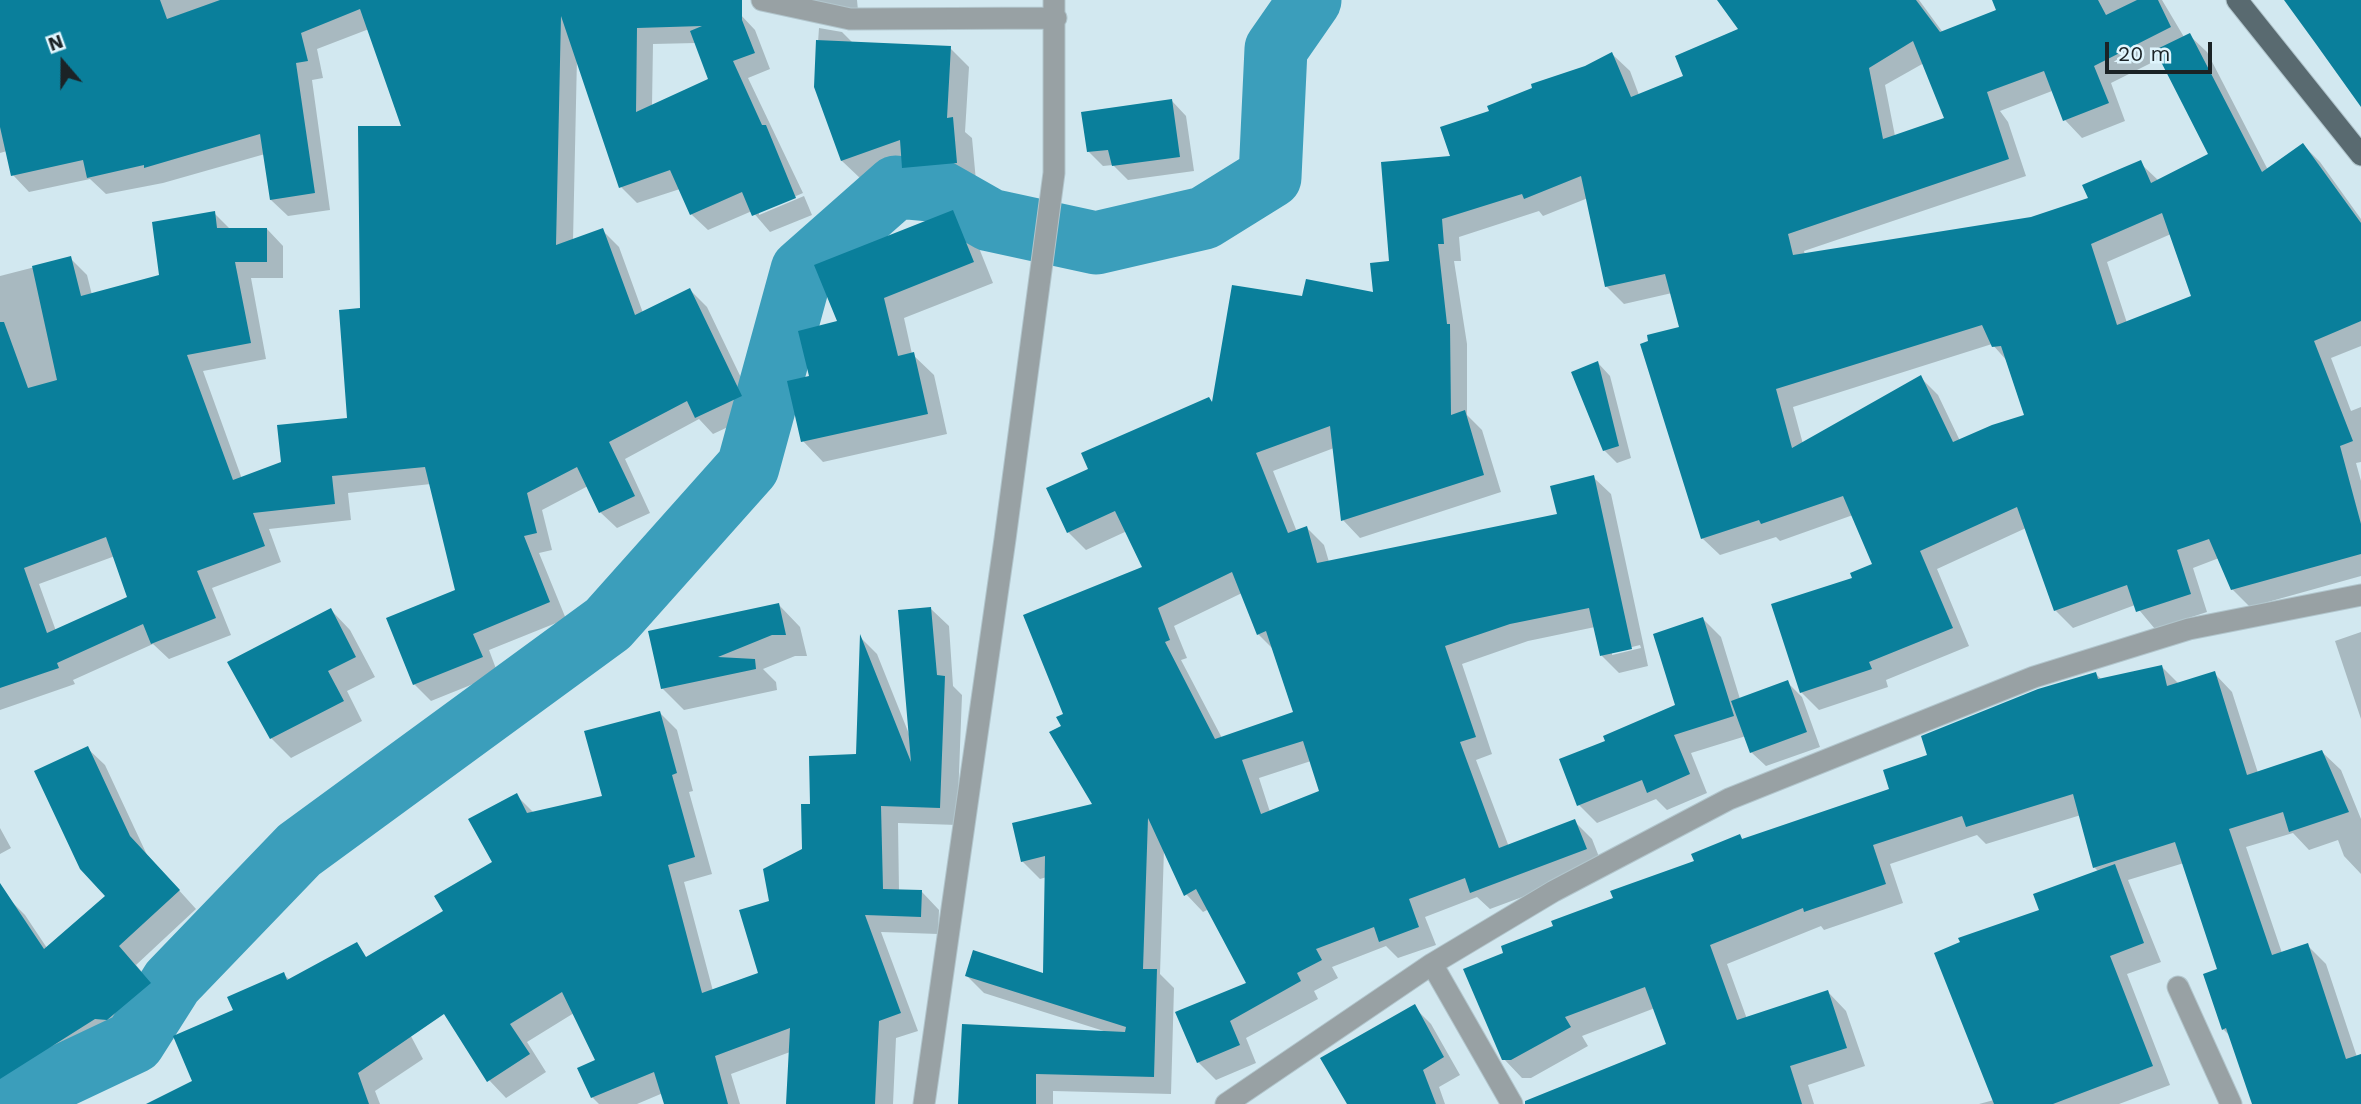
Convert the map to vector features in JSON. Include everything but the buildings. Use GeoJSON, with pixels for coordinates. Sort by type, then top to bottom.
{"type":"FeatureCollection","features":[{"type":"Feature","properties":{"kind":"main road"},"geometry":{"type":"LineString","coordinates":[[2236,0],[2361,155]]}},
{"type":"Feature","properties":{"kind":"street"},"geometry":{"type":"LineString","coordinates":[[762,0],[850,19],[1055,9],[1054,173],[924,1104]]}},
{"type":"Feature","properties":{"kind":"street"},"geometry":{"type":"LineString","coordinates":[[1226,1104],[1432,964],[1554,891],[1729,799],[2034,677],[2189,629],[2361,595]]}},
{"type":"Feature","properties":{"kind":"street"},"geometry":{"type":"LineString","coordinates":[[1432,964],[1512,1104]]}},
{"type":"Feature","properties":{"kind":"street"},"geometry":{"type":"LineString","coordinates":[[2178,986],[2231,1104]]}},
{"type":"Feature","properties":{"kind":"waterway"},"geometry":{"type":"LineString","coordinates":[[0,1100],[24,1094],[134,1042],[172,982],[299,850],[608,624],[748,467],[802,270],[896,187],[939,191],[990,220],[1096,243],[1204,218],[1270,177],[1276,49],[1310,0]]}}]}
